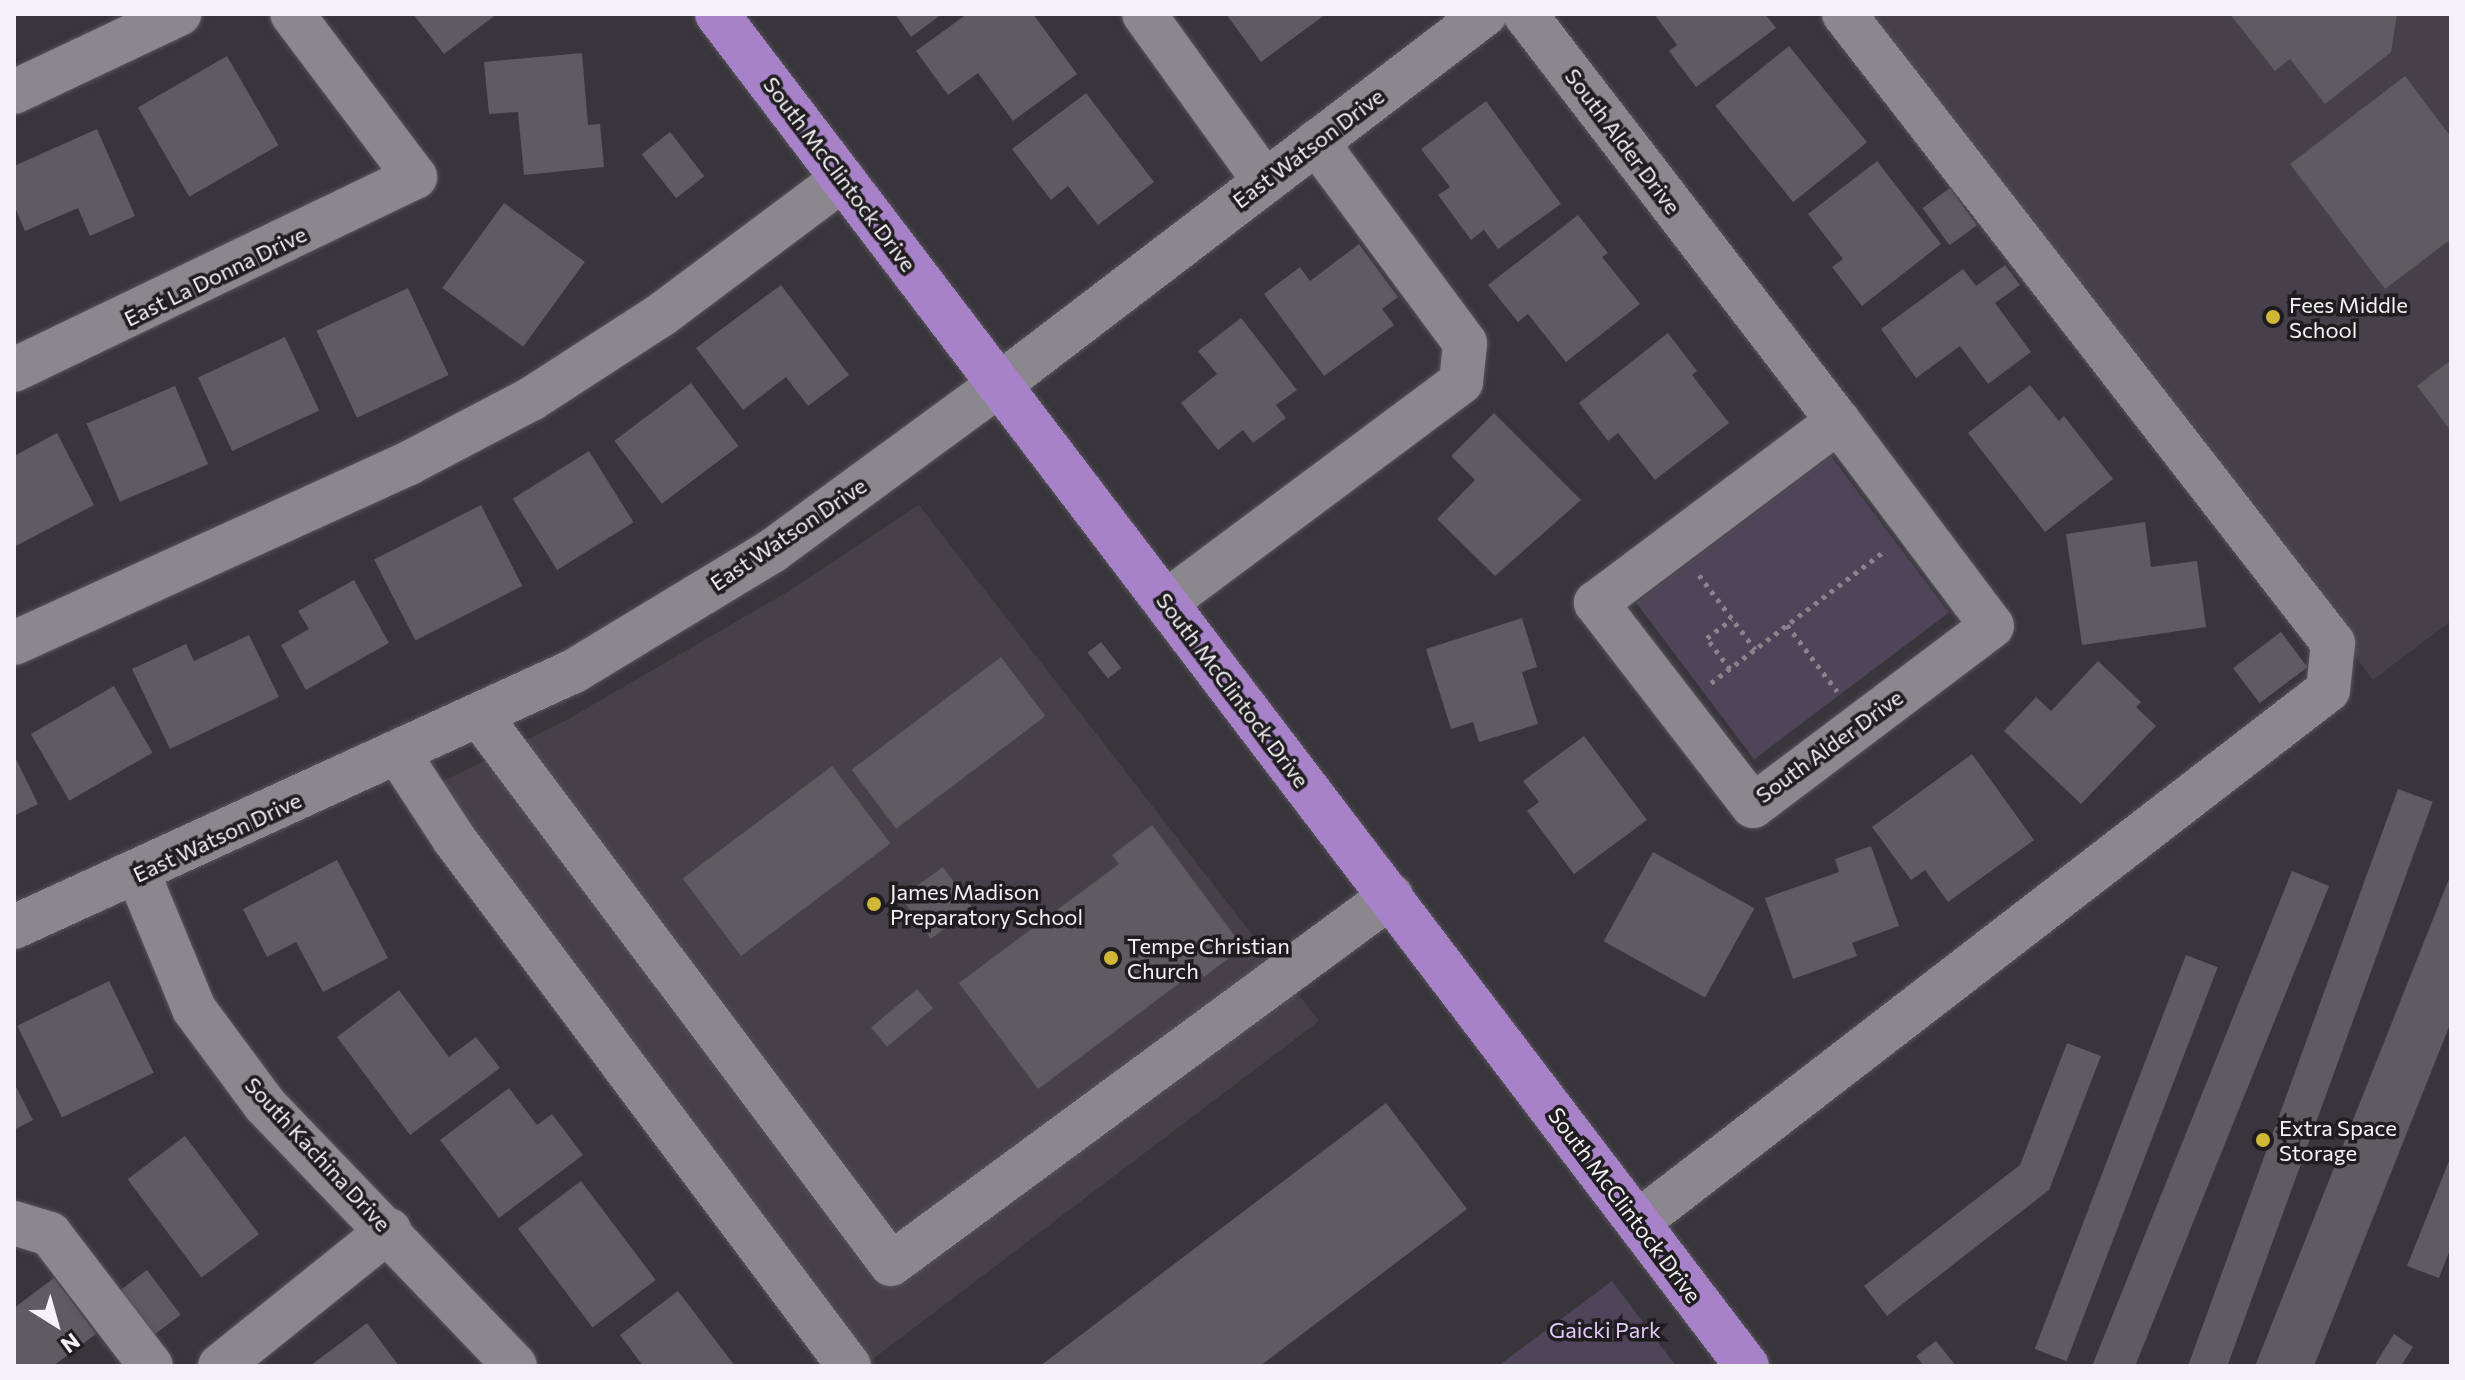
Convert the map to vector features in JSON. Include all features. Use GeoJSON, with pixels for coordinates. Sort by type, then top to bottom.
{"type":"FeatureCollection","features":[{"type":"Feature","properties":{"kind":"main road","name":"South McClintock Drive"},"geometry":{"type":"LineString","coordinates":[[717,14],[1747,1366]]}},
{"type":"Feature","properties":{"kind":"street"},"geometry":{"type":"LineString","coordinates":[[14,92],[179,14]]}},
{"type":"Feature","properties":{"kind":"street","name":"East La Donna Drive"},"geometry":{"type":"LineString","coordinates":[[14,370],[415,177],[292,14]]}},
{"type":"Feature","properties":{"kind":"street"},"geometry":{"type":"LineString","coordinates":[[1144,14],[1265,182]]}},
{"type":"Feature","properties":{"kind":"street","name":"East Watson Drive"},"geometry":{"type":"LineString","coordinates":[[14,927],[138,873],[574,671],[772,551],[1000,384],[1485,14]]}},
{"type":"Feature","properties":{"kind":"street","name":"South Alder Drive"},"geometry":{"type":"LineString","coordinates":[[1525,14],[1838,421],[1992,626],[1753,806],[1596,603],[1838,421]]}},
{"type":"Feature","properties":{"kind":"street"},"geometry":{"type":"LineString","coordinates":[[1638,1222],[2328,690],[2333,643],[1844,14]]}},
{"type":"Feature","properties":{"kind":"street"},"geometry":{"type":"LineString","coordinates":[[1166,602],[1461,382],[1465,343],[1316,142]]}},
{"type":"Feature","properties":{"kind":"street"},"geometry":{"type":"LineString","coordinates":[[14,643],[409,463],[531,399],[661,315],[843,179]]}},
{"type":"Feature","properties":{"kind":"street"},"geometry":{"type":"LineString","coordinates":[[479,715],[891,1264],[1391,896]]}},
{"type":"Feature","properties":{"kind":"street"},"geometry":{"type":"LineString","coordinates":[[398,753],[454,839],[849,1366]]}},
{"type":"Feature","properties":{"kind":"street","name":"South Kachina Drive"},"geometry":{"type":"LineString","coordinates":[[138,873],[194,1009],[265,1105],[389,1230],[515,1366]]}},
{"type":"Feature","properties":{"kind":"street"},"geometry":{"type":"LineString","coordinates":[[14,1223],[50,1234],[151,1366]]}},
{"type":"Feature","properties":{"kind":"street"},"geometry":{"type":"LineString","coordinates":[[220,1366],[389,1230]]}},
{"type":"Feature","properties":{"kind":"path"},"geometry":{"type":"LineString","coordinates":[[1677,708],[1917,526]]}},
{"type":"Feature","properties":{"kind":"path"},"geometry":{"type":"LineString","coordinates":[[1696,571],[1755,649]]}},
{"type":"Feature","properties":{"kind":"path"},"geometry":{"type":"LineString","coordinates":[[1730,669],[1707,638],[1732,619]]}},
{"type":"Feature","properties":{"kind":"path"},"geometry":{"type":"LineString","coordinates":[[1787,625],[1840,695]]}},
{"type":"Feature","properties":{"kind":"shaded area","name":"Fees Middle School"},"geometry":{"type":"Polygon","coordinates":[[[1862,14],[2451,14],[2451,621],[2373,680],[1862,14]]]}},
{"type":"Feature","properties":{"kind":"shaded area","name":"James Madison Preparatory School"},"geometry":{"type":"Polygon","coordinates":[[[919,505],[1319,1021],[869,1362],[431,787],[563,722],[784,594],[919,505]]]}},
{"type":"Feature","properties":{"kind":"green space"},"geometry":{"type":"Polygon","coordinates":[[[1831,456],[1949,613],[1754,759],[1636,603],[1831,456]]]}},
{"type":"Feature","properties":{"kind":"green space","name":"Gaicki Park"},"geometry":{"type":"Polygon","coordinates":[[[1612,1281],[1676,1366],[1498,1366],[1612,1281]]]}},
{"type":"Feature","properties":{"kind":"building"},"geometry":{"type":"Polygon","coordinates":[[[413,14],[497,14],[444,54],[413,14]]]}},
{"type":"Feature","properties":{"kind":"building"},"geometry":{"type":"Polygon","coordinates":[[[895,14],[942,14],[911,37],[895,14]]]}},
{"type":"Feature","properties":{"kind":"building"},"geometry":{"type":"Polygon","coordinates":[[[967,14],[1033,14],[1077,74],[1013,121],[978,73],[948,95],[916,51],[967,14]]]}},
{"type":"Feature","properties":{"kind":"building"},"geometry":{"type":"Polygon","coordinates":[[[1226,14],[1326,14],[1261,62],[1226,14]]]}},
{"type":"Feature","properties":{"kind":"building"},"geometry":{"type":"Polygon","coordinates":[[[1654,14],[1765,14],[1776,28],[1696,87],[1669,51],[1677,45],[1654,14]]]}},
{"type":"Feature","properties":{"kind":"building"},"geometry":{"type":"Polygon","coordinates":[[[2230,14],[2397,14],[2391,52],[2325,104],[2290,59],[2275,71],[2230,14]]]}},
{"type":"Feature","properties":{"kind":"building"},"geometry":{"type":"Polygon","coordinates":[[[1789,46],[1867,142],[1793,202],[1715,106],[1789,46]]]}},
{"type":"Feature","properties":{"kind":"building"},"geometry":{"type":"Polygon","coordinates":[[[582,53],[588,125],[600,124],[604,167],[524,175],[518,112],[489,114],[484,62],[582,53]]]}},
{"type":"Feature","properties":{"kind":"building"},"geometry":{"type":"Polygon","coordinates":[[[227,56],[278,145],[189,197],[138,108],[227,56]]]}},
{"type":"Feature","properties":{"kind":"building"},"geometry":{"type":"Polygon","coordinates":[[[2405,76],[2451,137],[2451,239],[2385,289],[2290,164],[2405,76]]]}},
{"type":"Feature","properties":{"kind":"building"},"geometry":{"type":"Polygon","coordinates":[[[1086,93],[1154,182],[1098,225],[1068,186],[1051,200],[1012,149],[1086,93]]]}},
{"type":"Feature","properties":{"kind":"building"},"geometry":{"type":"Polygon","coordinates":[[[1486,101],[1561,204],[1498,249],[1484,230],[1471,240],[1438,195],[1450,187],[1421,149],[1486,101]]]}},
{"type":"Feature","properties":{"kind":"building"},"geometry":{"type":"Polygon","coordinates":[[[97,129],[135,216],[90,236],[78,208],[25,231],[14,205],[14,166],[97,129]]]}},
{"type":"Feature","properties":{"kind":"building"},"geometry":{"type":"Polygon","coordinates":[[[670,132],[704,176],[676,198],[642,154],[670,132]]]}},
{"type":"Feature","properties":{"kind":"building"},"geometry":{"type":"Polygon","coordinates":[[[1877,161],[1941,244],[1862,306],[1832,267],[1843,259],[1808,214],[1877,161]]]}},
{"type":"Feature","properties":{"kind":"building"},"geometry":{"type":"Polygon","coordinates":[[[1950,188],[1977,225],[1950,245],[1922,208],[1950,188]]]}},
{"type":"Feature","properties":{"kind":"building"},"geometry":{"type":"Polygon","coordinates":[[[504,203],[585,262],[523,347],[442,288],[504,203]]]}},
{"type":"Feature","properties":{"kind":"building"},"geometry":{"type":"Polygon","coordinates":[[[1578,215],[1608,253],[1602,257],[1640,304],[1566,362],[1528,314],[1518,322],[1488,285],[1578,215]]]}},
{"type":"Feature","properties":{"kind":"building"},"geometry":{"type":"Polygon","coordinates":[[[1359,244],[1398,297],[1382,309],[1394,325],[1324,376],[1264,294],[1300,267],[1310,281],[1359,244]]]}},
{"type":"Feature","properties":{"kind":"building"},"geometry":{"type":"Polygon","coordinates":[[[2005,265],[2020,285],[1995,303],[2031,352],[1988,384],[1960,346],[1916,378],[1881,329],[1963,269],[1976,286],[2005,265]]]}},
{"type":"Feature","properties":{"kind":"building"},"geometry":{"type":"Polygon","coordinates":[[[781,285],[849,375],[808,406],[786,377],[743,410],[696,348],[781,285]]]}},
{"type":"Feature","properties":{"kind":"building"},"geometry":{"type":"Polygon","coordinates":[[[408,288],[449,375],[357,418],[316,331],[408,288]]]}},
{"type":"Feature","properties":{"kind":"building"},"geometry":{"type":"Polygon","coordinates":[[[1241,318],[1297,390],[1276,405],[1286,418],[1253,443],[1243,430],[1218,450],[1181,403],[1217,374],[1198,351],[1241,318]]]}},
{"type":"Feature","properties":{"kind":"building"},"geometry":{"type":"Polygon","coordinates":[[[1668,333],[1697,371],[1692,375],[1729,423],[1655,480],[1618,433],[1608,441],[1579,403],[1668,333]]]}},
{"type":"Feature","properties":{"kind":"building"},"geometry":{"type":"Polygon","coordinates":[[[285,337],[319,410],[232,451],[198,378],[285,337]]]}},
{"type":"Feature","properties":{"kind":"building"},"geometry":{"type":"Polygon","coordinates":[[[2451,360],[2451,431],[2417,386],[2451,360]]]}},
{"type":"Feature","properties":{"kind":"building"},"geometry":{"type":"Polygon","coordinates":[[[691,383],[739,446],[662,504],[614,441],[691,383]]]}},
{"type":"Feature","properties":{"kind":"building"},"geometry":{"type":"Polygon","coordinates":[[[2030,385],[2059,421],[2064,416],[2113,479],[2045,532],[1968,433],[2030,385]]]}},
{"type":"Feature","properties":{"kind":"building"},"geometry":{"type":"Polygon","coordinates":[[[175,386],[208,464],[120,502],[87,424],[175,386]]]}},
{"type":"Feature","properties":{"kind":"building"},"geometry":{"type":"Polygon","coordinates":[[[1494,413],[1581,500],[1495,576],[1437,519],[1475,480],[1451,456],[1494,413]]]}},
{"type":"Feature","properties":{"kind":"building"},"geometry":{"type":"Polygon","coordinates":[[[57,433],[94,505],[14,547],[14,456],[57,433]]]}},
{"type":"Feature","properties":{"kind":"building"},"geometry":{"type":"Polygon","coordinates":[[[589,451],[634,522],[557,570],[513,499],[589,451]]]}},
{"type":"Feature","properties":{"kind":"building"},"geometry":{"type":"Polygon","coordinates":[[[481,505],[522,586],[415,641],[374,559],[481,505]]]}},
{"type":"Feature","properties":{"kind":"building"},"geometry":{"type":"Polygon","coordinates":[[[2145,522],[2151,567],[2197,561],[2206,627],[2082,645],[2066,534],[2145,522]]]}},
{"type":"Feature","properties":{"kind":"building"},"geometry":{"type":"Polygon","coordinates":[[[354,580],[389,643],[306,690],[281,645],[309,629],[298,611],[354,580]]]}},
{"type":"Feature","properties":{"kind":"building"},"geometry":{"type":"Polygon","coordinates":[[[1522,618],[1537,667],[1522,672],[1538,724],[1479,742],[1473,722],[1451,729],[1426,649],[1522,618]]]}},
{"type":"Feature","properties":{"kind":"building"},"geometry":{"type":"Polygon","coordinates":[[[2281,632],[2307,667],[2260,703],[2233,668],[2281,632]]]}},
{"type":"Feature","properties":{"kind":"building"},"geometry":{"type":"Polygon","coordinates":[[[249,635],[279,697],[170,749],[132,669],[186,644],[194,661],[249,635]]]}},
{"type":"Feature","properties":{"kind":"building"},"geometry":{"type":"Polygon","coordinates":[[[1101,642],[1121,668],[1108,678],[1088,652],[1101,642]]]}},
{"type":"Feature","properties":{"kind":"building"},"geometry":{"type":"Polygon","coordinates":[[[1001,657],[1046,716],[896,829],[852,770],[1001,657]]]}},
{"type":"Feature","properties":{"kind":"building"},"geometry":{"type":"Polygon","coordinates":[[[2098,661],[2141,702],[2136,707],[2156,726],[2081,804],[2004,731],[2036,697],[2051,711],[2098,661]]]}},
{"type":"Feature","properties":{"kind":"building"},"geometry":{"type":"Polygon","coordinates":[[[114,686],[152,753],[69,801],[31,734],[114,686]]]}},
{"type":"Feature","properties":{"kind":"building"},"geometry":{"type":"Polygon","coordinates":[[[1584,736],[1647,820],[1574,874],[1527,811],[1539,802],[1523,781],[1584,736]]]}},
{"type":"Feature","properties":{"kind":"building"},"geometry":{"type":"Polygon","coordinates":[[[1972,754],[2034,840],[1948,902],[1925,870],[1911,880],[1872,827],[1972,754]]]}},
{"type":"Feature","properties":{"kind":"building"},"geometry":{"type":"Polygon","coordinates":[[[14,755],[38,804],[14,816],[14,755]]]}},
{"type":"Feature","properties":{"kind":"building"},"geometry":{"type":"Polygon","coordinates":[[[832,766],[890,843],[741,956],[683,879],[832,766]]]}},
{"type":"Feature","properties":{"kind":"building"},"geometry":{"type":"Polygon","coordinates":[[[2398,789],[2433,802],[2227,1366],[2188,1366],[2398,789]]]}},
{"type":"Feature","properties":{"kind":"building","name":"Tempe Christian Church"},"geometry":{"type":"Polygon","coordinates":[[[1152,825],[1243,947],[1204,977],[1198,969],[1038,1089],[959,983],[1119,864],[1112,855],[1152,825]]]}},
{"type":"Feature","properties":{"kind":"building"},"geometry":{"type":"Polygon","coordinates":[[[1871,846],[1899,926],[1852,943],[1857,956],[1793,979],[1765,898],[1839,872],[1835,859],[1871,846]]]}},
{"type":"Feature","properties":{"kind":"building"},"geometry":{"type":"Polygon","coordinates":[[[1653,852],[1754,908],[1705,997],[1604,941],[1653,852]]]}},
{"type":"Feature","properties":{"kind":"building"},"geometry":{"type":"Polygon","coordinates":[[[337,860],[388,958],[323,992],[296,942],[267,957],[243,909],[337,860]]]}},
{"type":"Feature","properties":{"kind":"building"},"geometry":{"type":"Polygon","coordinates":[[[943,867],[973,908],[931,939],[901,898],[943,867]]]}},
{"type":"Feature","properties":{"kind":"building"},"geometry":{"type":"Polygon","coordinates":[[[2292,871],[2329,886],[2135,1366],[2092,1365],[2292,871]]]}},
{"type":"Feature","properties":{"kind":"building"},"geometry":{"type":"Polygon","coordinates":[[[2451,874],[2451,1022],[2314,1366],[2255,1366],[2451,874]]]}},
{"type":"Feature","properties":{"kind":"building"},"geometry":{"type":"Polygon","coordinates":[[[2186,955],[2218,967],[2067,1361],[2035,1349],[2186,955]]]}},
{"type":"Feature","properties":{"kind":"building"},"geometry":{"type":"Polygon","coordinates":[[[109,981],[154,1073],[62,1117],[17,1026],[109,981]]]}},
{"type":"Feature","properties":{"kind":"building"},"geometry":{"type":"Polygon","coordinates":[[[917,989],[933,1008],[887,1047],[871,1028],[917,989]]]}},
{"type":"Feature","properties":{"kind":"building"},"geometry":{"type":"Polygon","coordinates":[[[399,990],[449,1057],[476,1037],[500,1068],[410,1135],[337,1037],[399,990]]]}},
{"type":"Feature","properties":{"kind":"building"},"geometry":{"type":"Polygon","coordinates":[[[2067,1043],[2101,1056],[2049,1190],[1887,1316],[1864,1286],[2020,1165],[2067,1043]]]}},
{"type":"Feature","properties":{"kind":"building"},"geometry":{"type":"Polygon","coordinates":[[[14,1083],[33,1120],[14,1130],[14,1083]]]}},
{"type":"Feature","properties":{"kind":"building"},"geometry":{"type":"Polygon","coordinates":[[[509,1088],[537,1125],[552,1114],[583,1155],[499,1218],[440,1140],[509,1088]]]}},
{"type":"Feature","properties":{"kind":"building"},"geometry":{"type":"Polygon","coordinates":[[[1386,1103],[1467,1209],[1260,1366],[1040,1366],[1386,1103]]]}},
{"type":"Feature","properties":{"kind":"building"},"geometry":{"type":"Polygon","coordinates":[[[185,1136],[259,1234],[202,1278],[127,1179],[185,1136]]]}},
{"type":"Feature","properties":{"kind":"building"},"geometry":{"type":"Polygon","coordinates":[[[2451,1156],[2451,1247],[2439,1278],[2407,1266],[2451,1156]]]}},
{"type":"Feature","properties":{"kind":"building"},"geometry":{"type":"Polygon","coordinates":[[[581,1181],[656,1280],[593,1328],[518,1229],[581,1181]]]}},
{"type":"Feature","properties":{"kind":"building"},"geometry":{"type":"Polygon","coordinates":[[[147,1270],[181,1315],[146,1341],[113,1296],[147,1270]]]}},
{"type":"Feature","properties":{"kind":"building"},"geometry":{"type":"Polygon","coordinates":[[[54,1278],[96,1334],[53,1366],[14,1366],[14,1308],[54,1278]]]}},
{"type":"Feature","properties":{"kind":"building"},"geometry":{"type":"Polygon","coordinates":[[[678,1291],[735,1366],[643,1366],[620,1335],[678,1291]]]}},
{"type":"Feature","properties":{"kind":"building"},"geometry":{"type":"Polygon","coordinates":[[[367,1323],[399,1366],[310,1366],[367,1323]]]}},
{"type":"Feature","properties":{"kind":"building"},"geometry":{"type":"Polygon","coordinates":[[[2394,1334],[2413,1347],[2401,1366],[2374,1366],[2394,1334]]]}},
{"type":"Feature","properties":{"kind":"building"},"geometry":{"type":"Polygon","coordinates":[[[1936,1341],[1956,1366],[1924,1366],[1916,1356],[1936,1341]]]}},
{"type":"Feature","properties":{"kind":"place","name":"Fees Middle School"},"geometry":{"type":"Point","coordinates":[2273,317]}},
{"type":"Feature","properties":{"kind":"place","name":"James Madison Preparatory School"},"geometry":{"type":"Point","coordinates":[874,904]}},
{"type":"Feature","properties":{"kind":"place","name":"Tempe Christian Church"},"geometry":{"type":"Point","coordinates":[1111,958]}},
{"type":"Feature","properties":{"kind":"place","name":"Extra Space Storage"},"geometry":{"type":"Point","coordinates":[2263,1140]}}]}
